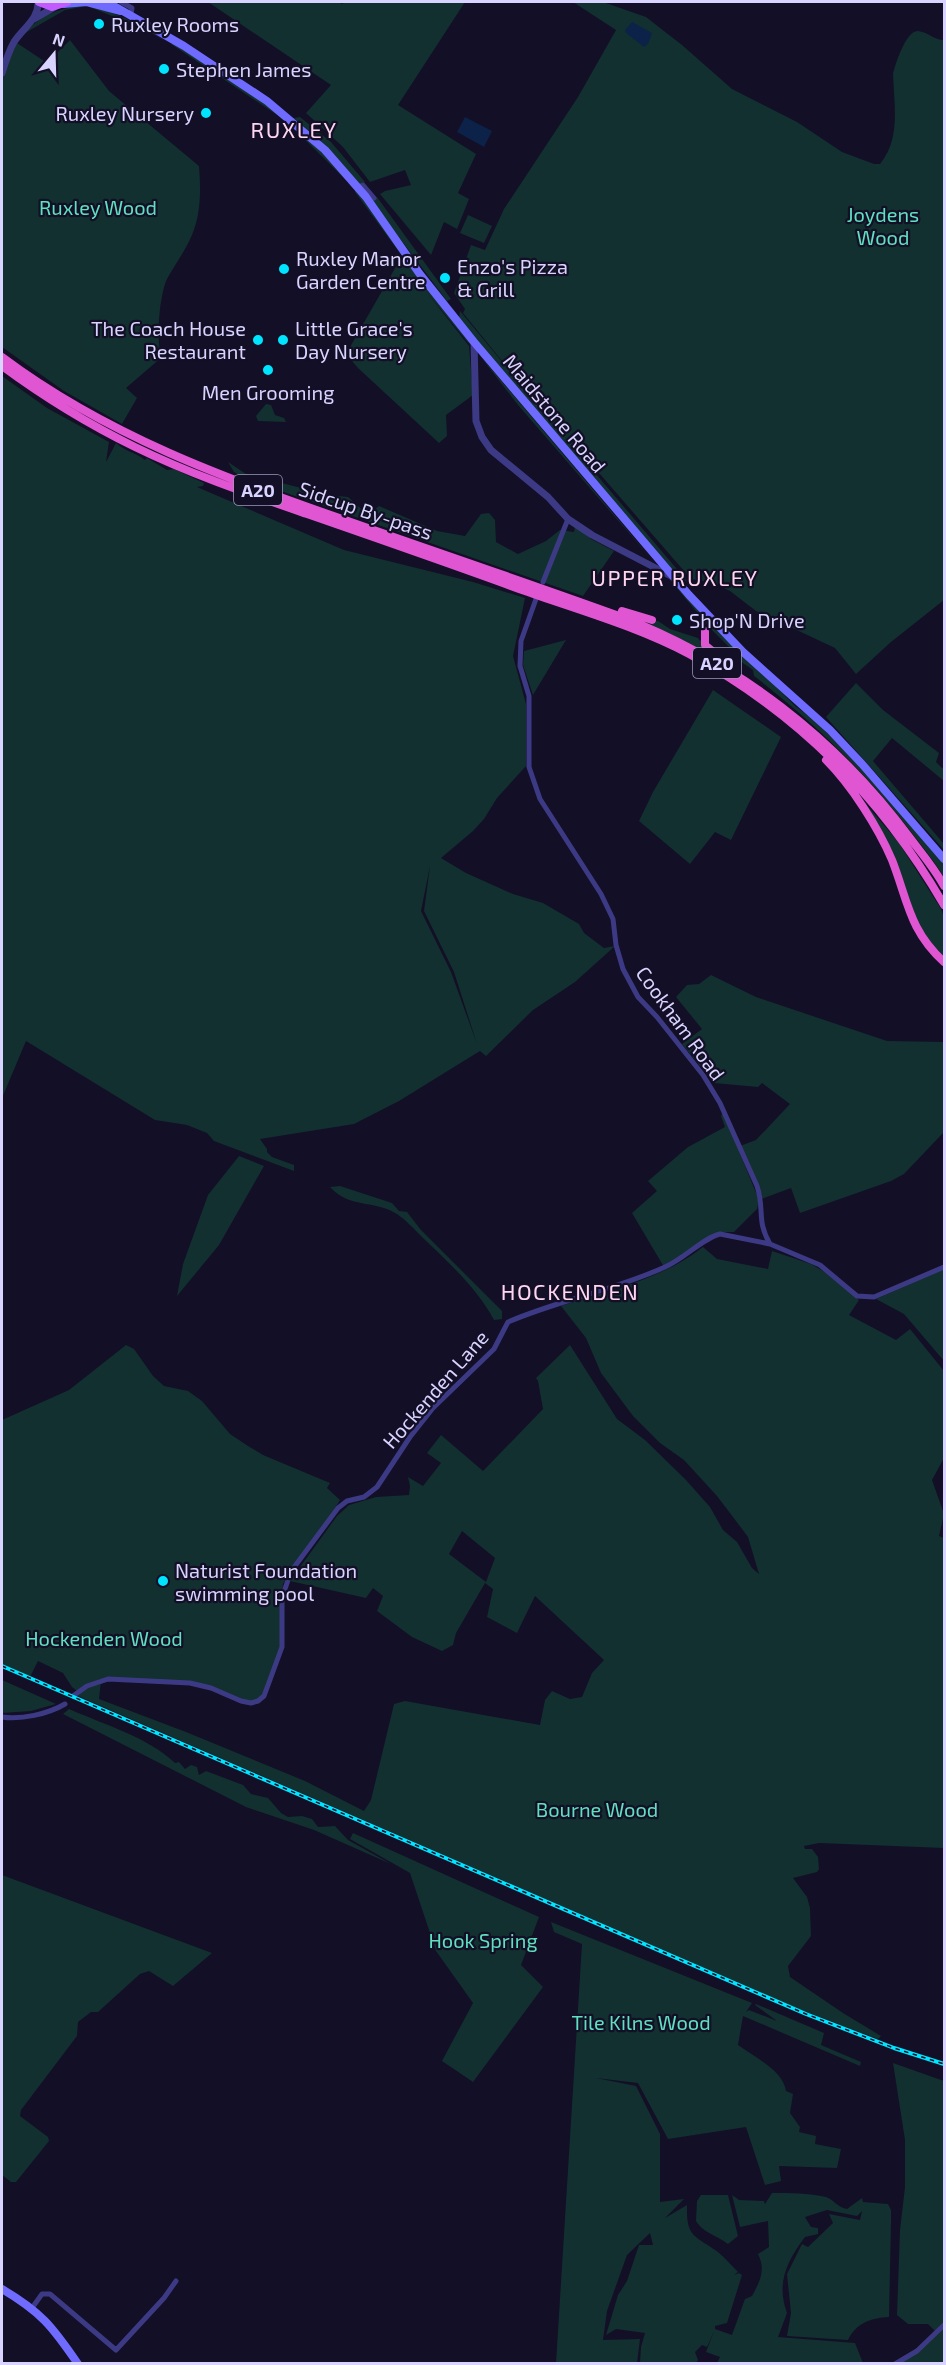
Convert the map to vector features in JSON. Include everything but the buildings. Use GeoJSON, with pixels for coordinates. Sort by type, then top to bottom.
{"type":"FeatureCollection","features":[{"type":"Feature","properties":{"kind":"highway","name":"Sidcup By-pass"},"geometry":{"type":"LineString","coordinates":[[2,357],[57,395],[141,442],[254,489],[531,589]]}},
{"type":"Feature","properties":{"kind":"highway","name":"Sidcup By-pass"},"geometry":{"type":"LineString","coordinates":[[2,366],[78,416],[148,453],[253,495],[531,589]]}},
{"type":"Feature","properties":{"kind":"highway","name":"A20"},"geometry":{"type":"LineString","coordinates":[[531,589],[689,655],[783,717],[857,779],[892,813],[945,886]]}},
{"type":"Feature","properties":{"kind":"highway","name":"A20"},"geometry":{"type":"LineString","coordinates":[[547,594],[563,596],[650,628],[732,672],[778,704],[824,741],[857,779],[891,822],[945,905]]}},
{"type":"Feature","properties":{"kind":"highway"},"geometry":{"type":"LineString","coordinates":[[563,596],[652,620]]}},
{"type":"Feature","properties":{"kind":"highway"},"geometry":{"type":"LineString","coordinates":[[705,631],[704,640],[709,650],[754,682],[778,704]]}},
{"type":"Feature","properties":{"kind":"highway","name":"A20"},"geometry":{"type":"LineString","coordinates":[[783,717],[829,763],[871,821],[892,861],[920,936],[930,949],[945,962]]}},
{"type":"Feature","properties":{"kind":"main road"},"geometry":{"type":"LineString","coordinates":[[39,2],[48,7],[62,4]]}},
{"type":"Feature","properties":{"kind":"main road","name":"Maidstone Road"},"geometry":{"type":"LineString","coordinates":[[62,4],[86,2],[127,14]]}},
{"type":"Feature","properties":{"kind":"main road","name":"Maidstone Road"},"geometry":{"type":"LineString","coordinates":[[107,2],[184,45],[276,107],[325,150],[358,187],[419,273],[474,342],[673,577],[735,644],[818,719],[862,764],[945,859]]}},
{"type":"Feature","properties":{"kind":"main road"},"geometry":{"type":"LineString","coordinates":[[2,2289],[32,2308],[54,2328],[78,2364]]}},
{"type":"Feature","properties":{"kind":"street"},"geometry":{"type":"LineString","coordinates":[[2,73],[14,43],[34,19],[39,2]]}},
{"type":"Feature","properties":{"kind":"street"},"geometry":{"type":"LineString","coordinates":[[121,2],[132,8],[127,14]]}},
{"type":"Feature","properties":{"kind":"street"},"geometry":{"type":"LineString","coordinates":[[34,19],[62,4]]}},
{"type":"Feature","properties":{"kind":"street"},"geometry":{"type":"LineString","coordinates":[[358,187],[363,185],[374,198]]}},
{"type":"Feature","properties":{"kind":"street"},"geometry":{"type":"LineString","coordinates":[[474,342],[476,421],[482,437],[491,450],[548,497],[568,519],[592,535],[673,577]]}},
{"type":"Feature","properties":{"kind":"street"},"geometry":{"type":"LineString","coordinates":[[543,582],[568,519]]}},
{"type":"Feature","properties":{"kind":"street","name":"Cookham Road"},"geometry":{"type":"LineString","coordinates":[[536,599],[521,641],[520,666],[530,705],[530,767],[540,799],[601,894],[613,920],[622,969],[638,997],[692,1060],[720,1103],[761,1197],[762,1230],[770,1244]]}},
{"type":"Feature","properties":{"kind":"street"},"geometry":{"type":"LineString","coordinates":[[756,1240],[762,1230]]}},
{"type":"Feature","properties":{"kind":"street","name":"Hockenden Lane"},"geometry":{"type":"LineString","coordinates":[[73,1696],[87,1686],[108,1679],[190,1683],[212,1688],[251,1703],[264,1696],[282,1647],[282,1598],[290,1574],[338,1508],[347,1501],[364,1497],[377,1487],[390,1464],[433,1408],[494,1349],[508,1322],[667,1267],[685,1258],[712,1236],[732,1235],[770,1244],[820,1265],[858,1296],[864,1298],[874,1298],[945,1267]]}},
{"type":"Feature","properties":{"kind":"street"},"geometry":{"type":"LineString","coordinates":[[2,1717],[33,1715],[65,1704]]}},
{"type":"Feature","properties":{"kind":"street"},"geometry":{"type":"LineString","coordinates":[[32,2308],[42,2294],[50,2294],[116,2350],[164,2298],[176,2281]]}},
{"type":"Feature","properties":{"kind":"street"},"geometry":{"type":"LineString","coordinates":[[895,2364],[908,2358],[945,2325]]}},
{"type":"Feature","properties":{"kind":"green space"},"geometry":{"type":"Polygon","coordinates":[[[208,2],[339,2],[342,4],[345,2],[465,2],[398,105],[476,154],[458,193],[469,199],[457,229],[444,222],[431,255],[380,194],[411,185],[405,170],[370,182],[343,147],[306,113],[331,85],[208,2]]]}},
{"type":"Feature","properties":{"kind":"green space","name":"Joydens Wood"},"geometry":{"type":"Polygon","coordinates":[[[573,2],[603,2],[646,17],[732,89],[797,122],[842,152],[874,164],[880,164],[891,144],[895,121],[893,74],[905,42],[909,36],[918,31],[944,40],[944,600],[891,642],[856,674],[835,648],[756,611],[730,591],[713,583],[691,579],[586,458],[583,451],[578,453],[688,582],[675,576],[459,319],[460,311],[564,437],[463,313],[465,309],[454,293],[471,245],[485,250],[504,209],[578,97],[616,30],[573,2]]]}},
{"type":"Feature","properties":{"kind":"green space"},"geometry":{"type":"Polygon","coordinates":[[[88,5],[128,20],[148,30],[165,41],[145,29],[87,6],[65,10],[25,33],[45,16],[70,8],[88,5]]]}},
{"type":"Feature","properties":{"kind":"green space","name":"Ruxley Wood"},"geometry":{"type":"Polygon","coordinates":[[[70,40],[109,91],[199,166],[200,201],[195,227],[187,246],[167,279],[162,295],[159,341],[162,357],[126,388],[137,398],[122,424],[64,391],[2,347],[2,75],[17,43],[47,63],[70,40]]]}},
{"type":"Feature","properties":{"kind":"green space"},"geometry":{"type":"Polygon","coordinates":[[[173,43],[250,93],[304,134],[351,185],[286,121],[171,44],[173,43]]]}},
{"type":"Feature","properties":{"kind":"green space"},"geometry":{"type":"Polygon","coordinates":[[[300,117],[331,142],[365,182],[360,184],[326,146],[294,118],[300,117]]]}},
{"type":"Feature","properties":{"kind":"green space"},"geometry":{"type":"Polygon","coordinates":[[[355,190],[469,341],[470,345],[425,290],[469,346],[473,395],[446,415],[447,436],[439,443],[358,368],[346,354],[402,256],[355,190]]]}},
{"type":"Feature","properties":{"kind":"green space"},"geometry":{"type":"Polygon","coordinates":[[[377,197],[451,299],[447,301],[371,200],[377,197]]]}},
{"type":"Feature","properties":{"kind":"green space"},"geometry":{"type":"Polygon","coordinates":[[[468,215],[492,226],[484,243],[460,233],[468,215]]]}},
{"type":"Feature","properties":{"kind":"green space"},"geometry":{"type":"Polygon","coordinates":[[[477,352],[654,562],[518,405],[477,352]]]}},
{"type":"Feature","properties":{"kind":"green space"},"geometry":{"type":"Polygon","coordinates":[[[2,376],[47,408],[109,442],[106,462],[116,443],[167,470],[174,469],[204,483],[203,486],[197,487],[344,550],[473,582],[525,598],[513,656],[526,704],[526,766],[497,798],[484,819],[473,831],[441,858],[466,873],[513,894],[543,903],[579,924],[584,933],[604,948],[615,946],[575,982],[533,1010],[486,1056],[480,1051],[399,1101],[354,1124],[260,1139],[272,1157],[294,1165],[294,1171],[214,1141],[207,1133],[187,1125],[155,1120],[26,1041],[2,1098],[2,376]],[[430,866],[421,911],[451,972],[477,1044],[454,972],[424,911],[430,866]]]}},
{"type":"Feature","properties":{"kind":"green space"},"geometry":{"type":"Polygon","coordinates":[[[266,404],[271,405],[275,415],[284,418],[286,422],[258,421],[256,416],[266,404]]]}},
{"type":"Feature","properties":{"kind":"green space"},"geometry":{"type":"Polygon","coordinates":[[[228,462],[246,474],[329,495],[348,497],[368,515],[379,506],[437,531],[465,536],[481,514],[489,513],[495,520],[496,542],[518,554],[546,541],[560,530],[574,532],[575,526],[591,539],[614,551],[583,596],[246,479],[234,472],[228,462]]]}},
{"type":"Feature","properties":{"kind":"green space"},"geometry":{"type":"Polygon","coordinates":[[[665,574],[795,706],[813,719],[860,766],[944,864],[944,877],[894,811],[858,769],[798,712],[754,676],[753,670],[734,657],[735,653],[711,629],[665,574]]]}},
{"type":"Feature","properties":{"kind":"green space"},"geometry":{"type":"Polygon","coordinates":[[[644,621],[658,621],[670,629],[698,638],[700,641],[701,639],[708,653],[644,621]]]}},
{"type":"Feature","properties":{"kind":"green space"},"geometry":{"type":"Polygon","coordinates":[[[566,640],[533,695],[523,665],[524,651],[566,640]]]}},
{"type":"Feature","properties":{"kind":"green space"},"geometry":{"type":"Polygon","coordinates":[[[856,683],[883,710],[939,753],[936,762],[942,768],[944,767],[944,781],[892,738],[873,761],[944,844],[944,850],[826,717],[856,683]]]}},
{"type":"Feature","properties":{"kind":"green space"},"geometry":{"type":"Polygon","coordinates":[[[713,690],[781,737],[731,840],[715,832],[690,864],[639,821],[653,792],[713,690]]]}},
{"type":"Feature","properties":{"kind":"green space"},"geometry":{"type":"Polygon","coordinates":[[[849,784],[899,843],[941,909],[944,917],[944,957],[923,932],[891,860],[849,784]]]}},
{"type":"Feature","properties":{"kind":"green space"},"geometry":{"type":"Polygon","coordinates":[[[711,975],[756,997],[887,1041],[944,1042],[944,1132],[904,1174],[891,1181],[800,1213],[791,1188],[761,1199],[740,1146],[756,1140],[790,1104],[762,1083],[758,1087],[714,1083],[682,1044],[702,1029],[676,997],[687,985],[699,984],[711,975]]]}},
{"type":"Feature","properties":{"kind":"green space"},"geometry":{"type":"Polygon","coordinates":[[[723,1112],[759,1200],[757,1209],[734,1232],[720,1232],[664,1267],[632,1213],[657,1191],[648,1181],[688,1147],[725,1127],[721,1116],[723,1112]]]}},
{"type":"Feature","properties":{"kind":"green space"},"geometry":{"type":"Polygon","coordinates":[[[239,1156],[264,1166],[219,1245],[177,1296],[183,1264],[208,1195],[239,1156]]]}},
{"type":"Feature","properties":{"kind":"green space"},"geometry":{"type":"Polygon","coordinates":[[[340,1186],[392,1203],[399,1211],[407,1212],[421,1230],[502,1311],[502,1319],[494,1320],[461,1275],[404,1219],[389,1210],[346,1199],[330,1187],[340,1186]]]}},
{"type":"Feature","properties":{"kind":"green space","name":"Bourne Wood"},"geometry":{"type":"Polygon","coordinates":[[[703,1247],[717,1259],[768,1269],[772,1251],[811,1264],[825,1272],[859,1300],[849,1315],[896,1340],[910,1329],[944,1371],[944,1458],[932,1480],[944,1514],[939,1536],[944,1538],[944,1848],[819,1843],[804,1846],[805,1849],[812,1849],[818,1857],[817,1872],[793,1878],[807,1897],[810,1908],[811,1936],[788,1966],[790,1977],[881,2036],[878,2039],[799,2009],[76,1695],[101,1681],[99,1699],[305,1781],[364,1811],[371,1800],[394,1704],[405,1701],[540,1725],[545,1700],[552,1691],[570,1699],[582,1697],[592,1673],[604,1660],[535,1596],[517,1633],[487,1617],[493,1589],[485,1583],[456,1633],[453,1645],[442,1651],[412,1637],[377,1611],[383,1596],[373,1588],[366,1598],[290,1581],[337,1516],[349,1505],[376,1497],[409,1495],[408,1477],[423,1486],[441,1463],[427,1453],[441,1435],[483,1471],[543,1409],[536,1378],[570,1345],[617,1419],[645,1440],[686,1480],[710,1507],[723,1530],[737,1542],[752,1568],[759,1574],[748,1537],[717,1496],[684,1460],[660,1443],[633,1416],[601,1373],[586,1338],[561,1306],[653,1276],[703,1247]],[[462,1531],[449,1554],[486,1582],[495,1558],[462,1531]]]}},
{"type":"Feature","properties":{"kind":"green space"},"geometry":{"type":"Polygon","coordinates":[[[944,1269],[944,1361],[904,1314],[876,1299],[944,1269]]]}},
{"type":"Feature","properties":{"kind":"green space","name":"Hockenden Wood"},"geometry":{"type":"Polygon","coordinates":[[[126,1345],[134,1349],[153,1376],[164,1386],[188,1391],[202,1401],[230,1434],[263,1455],[330,1483],[327,1488],[340,1500],[283,1584],[281,1647],[263,1695],[257,1701],[241,1700],[212,1687],[116,1679],[77,1691],[63,1673],[38,1661],[30,1677],[2,1665],[2,1420],[69,1390],[126,1345]]]}},
{"type":"Feature","properties":{"kind":"green space"},"geometry":{"type":"Polygon","coordinates":[[[2,1680],[56,1704],[31,1711],[2,1713],[2,1680]]]}},
{"type":"Feature","properties":{"kind":"green space"},"geometry":{"type":"Polygon","coordinates":[[[69,1709],[138,1738],[175,1763],[179,1762],[185,1769],[191,1765],[197,1767],[199,1775],[206,1771],[243,1785],[251,1794],[268,1798],[281,1813],[288,1817],[302,1816],[312,1819],[318,1827],[335,1826],[348,1840],[391,1864],[314,1830],[246,1807],[63,1714],[69,1709]]]}},
{"type":"Feature","properties":{"kind":"green space","name":"Hook Spring"},"geometry":{"type":"Polygon","coordinates":[[[353,1833],[539,1917],[521,1965],[543,1987],[473,2082],[442,2061],[473,2003],[436,1951],[410,1873],[350,1839],[353,1833]]]}},
{"type":"Feature","properties":{"kind":"green space"},"geometry":{"type":"Polygon","coordinates":[[[2,1875],[212,1953],[173,1986],[149,1971],[140,1974],[98,2012],[91,2012],[78,2022],[77,2036],[21,2110],[20,2116],[48,2137],[49,2141],[16,2182],[11,2182],[2,2175],[2,1875]]]}},
{"type":"Feature","properties":{"kind":"green space","name":"Tile Kilns Wood"},"geometry":{"type":"Polygon","coordinates":[[[551,1922],[752,2003],[746,2012],[749,2010],[777,2021],[756,2004],[824,2033],[821,2045],[861,2062],[860,2066],[743,2016],[738,2045],[774,2070],[784,2083],[786,2091],[793,2094],[790,2113],[800,2127],[799,2132],[816,2136],[815,2144],[841,2149],[837,2168],[779,2166],[781,2181],[765,2185],[746,2127],[668,2139],[638,2083],[596,2078],[636,2086],[660,2134],[660,2202],[684,2199],[665,2218],[687,2205],[690,2230],[726,2259],[738,2272],[734,2275],[739,2273],[742,2275],[727,2323],[715,2326],[715,2329],[732,2335],[745,2299],[752,2296],[760,2280],[762,2265],[758,2254],[769,2247],[768,2221],[740,2227],[732,2195],[739,2200],[764,2201],[765,2204],[772,2193],[813,2195],[826,2197],[847,2209],[862,2198],[863,2202],[888,2204],[891,2210],[889,2317],[865,2322],[855,2329],[848,2340],[787,2336],[791,2313],[787,2274],[802,2244],[808,2247],[833,2223],[829,2214],[860,2220],[862,2211],[857,2216],[827,2210],[805,2217],[811,2227],[818,2228],[818,2234],[805,2237],[788,2264],[783,2282],[787,2313],[778,2337],[855,2343],[863,2363],[717,2363],[720,2357],[706,2352],[714,2331],[707,2347],[702,2345],[695,2352],[698,2360],[696,2363],[640,2363],[645,2333],[616,2329],[606,2335],[618,2295],[627,2281],[639,2245],[653,2245],[650,2233],[627,2255],[607,2311],[603,2340],[640,2339],[637,2363],[556,2363],[582,1944],[554,1932],[551,1922]]]}},
{"type":"Feature","properties":{"kind":"green space"},"geometry":{"type":"Polygon","coordinates":[[[893,2063],[944,2081],[944,2324],[936,2332],[928,2324],[908,2324],[897,2315],[900,2230],[905,2187],[905,2140],[893,2063]]]}},
{"type":"Feature","properties":{"kind":"green space"},"geometry":{"type":"Polygon","coordinates":[[[701,2195],[728,2195],[738,2236],[728,2244],[703,2229],[696,2221],[697,2201],[701,2195]]]}},
{"type":"Feature","properties":{"kind":"green space"},"geometry":{"type":"Polygon","coordinates":[[[944,2326],[944,2363],[897,2364],[944,2326]]]}},
{"type":"Feature","properties":{"kind":"water"},"geometry":{"type":"Polygon","coordinates":[[[632,22],[652,33],[648,44],[644,47],[626,33],[625,30],[632,22]]]}},
{"type":"Feature","properties":{"kind":"water"},"geometry":{"type":"Polygon","coordinates":[[[465,117],[492,131],[484,147],[457,132],[465,117]]]}},
{"type":"Feature","properties":{"kind":"railway"},"geometry":{"type":"LineString","coordinates":[[2,1666],[806,2014],[894,2048],[944,2064]]}},
{"type":"Feature","properties":{"kind":"place","name":"Ruxley Rooms"},"geometry":{"type":"Point","coordinates":[99,24]}},
{"type":"Feature","properties":{"kind":"place","name":"Stephen James"},"geometry":{"type":"Point","coordinates":[164,69]}},
{"type":"Feature","properties":{"kind":"place","name":"Ruxley Nursery"},"geometry":{"type":"Point","coordinates":[206,113]}},
{"type":"Feature","properties":{"kind":"place","name":"Ruxley Manor Garden Centre"},"geometry":{"type":"Point","coordinates":[284,269]}},
{"type":"Feature","properties":{"kind":"place","name":"Enzo's Pizza & Grill"},"geometry":{"type":"Point","coordinates":[445,278]}},
{"type":"Feature","properties":{"kind":"place","name":"The Coach House Restaurant"},"geometry":{"type":"Point","coordinates":[258,340]}},
{"type":"Feature","properties":{"kind":"place","name":"Little Grace's Day Nursery"},"geometry":{"type":"Point","coordinates":[283,340]}},
{"type":"Feature","properties":{"kind":"place","name":"Men Grooming"},"geometry":{"type":"Point","coordinates":[268,370]}},
{"type":"Feature","properties":{"kind":"place","name":"Shop'N Drive"},"geometry":{"type":"Point","coordinates":[677,620]}},
{"type":"Feature","properties":{"kind":"place","name":"Naturist Foundation swimming pool"},"geometry":{"type":"Point","coordinates":[163,1581]}},
{"type":"Feature","properties":{"kind":"district","name":"RUXLEY"},"geometry":{"type":"Point","coordinates":[294,129]}},
{"type":"Feature","properties":{"kind":"district","name":"UPPER RUXLEY"},"geometry":{"type":"Point","coordinates":[675,577]}},
{"type":"Feature","properties":{"kind":"district","name":"HOCKENDEN"},"geometry":{"type":"Point","coordinates":[570,1291]}}]}
